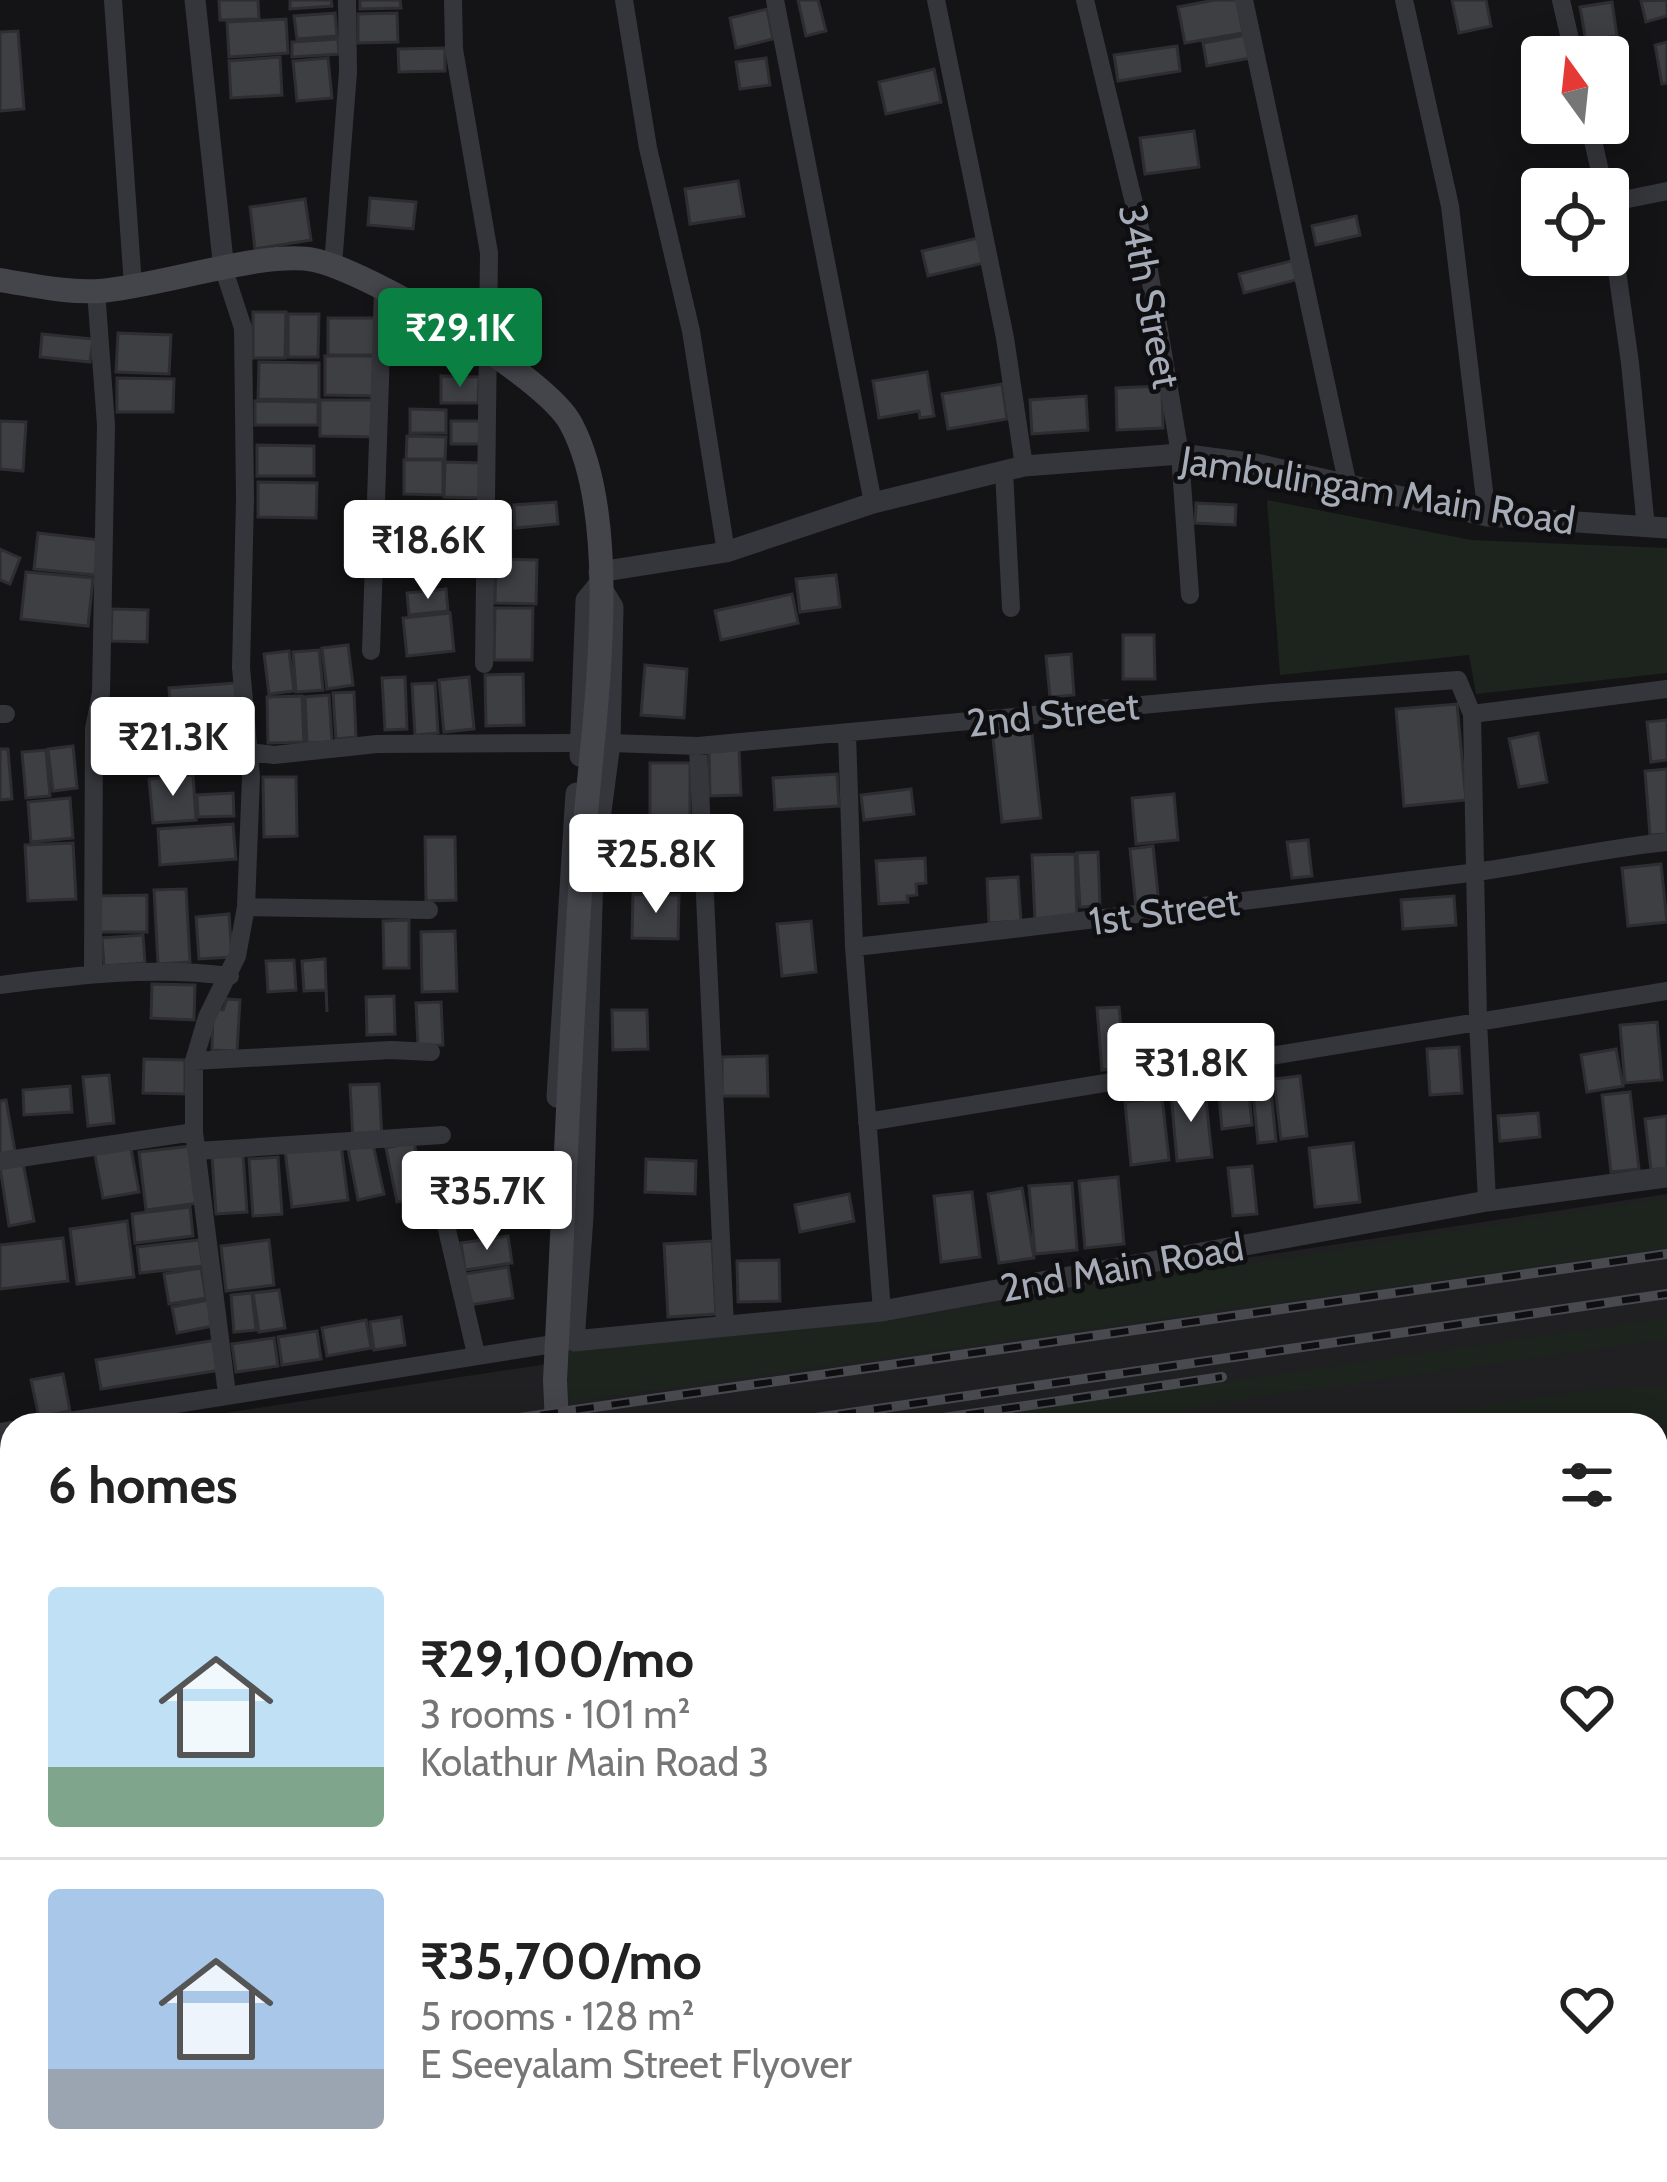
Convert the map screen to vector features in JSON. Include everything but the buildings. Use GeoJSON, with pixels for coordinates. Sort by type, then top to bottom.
{"type":"FeatureCollection","features":[{"type":"Feature","properties":{"kind":"main road"},"geometry":{"type":"LineString","coordinates":[[0,280],[96,291],[310,259],[383,290],[489,351],[551,399],[570,422],[590,475],[600,524],[593,751],[582,860],[556,1413]]}},
{"type":"Feature","properties":{"kind":"street"},"geometry":{"type":"LineString","coordinates":[[113,0],[133,286]]}},
{"type":"Feature","properties":{"kind":"street"},"geometry":{"type":"LineString","coordinates":[[195,0],[224,270],[243,328],[241,668],[249,752],[246,907],[230,976],[207,1017],[194,1061],[196,1142],[227,1394]]}},
{"type":"Feature","properties":{"kind":"street"},"geometry":{"type":"LineString","coordinates":[[333,266],[347,72],[347,0]]}},
{"type":"Feature","properties":{"kind":"street"},"geometry":{"type":"LineString","coordinates":[[453,0],[454,49],[488,253],[484,664]]}},
{"type":"Feature","properties":{"kind":"street"},"geometry":{"type":"LineString","coordinates":[[623,0],[648,148],[691,331],[726,552]]}},
{"type":"Feature","properties":{"kind":"street"},"geometry":{"type":"LineString","coordinates":[[775,0],[873,503]]}},
{"type":"Feature","properties":{"kind":"street"},"geometry":{"type":"LineString","coordinates":[[936,0],[1005,338],[1014,468],[1011,608]]}},
{"type":"Feature","properties":{"kind":"street","name":"34th Street"},"geometry":{"type":"LineString","coordinates":[[1085,0],[1145,253],[1180,454],[1190,596]]}},
{"type":"Feature","properties":{"kind":"street"},"geometry":{"type":"LineString","coordinates":[[1244,0],[1348,486]]}},
{"type":"Feature","properties":{"kind":"street"},"geometry":{"type":"LineString","coordinates":[[1404,0],[1450,206],[1487,516]]}},
{"type":"Feature","properties":{"kind":"street"},"geometry":{"type":"LineString","coordinates":[[1561,0],[1569,36]]}},
{"type":"Feature","properties":{"kind":"street"},"geometry":{"type":"LineString","coordinates":[[1629,200],[1667,191]]}},
{"type":"Feature","properties":{"kind":"street"},"geometry":{"type":"LineString","coordinates":[[1618,276],[1657,528]]}},
{"type":"Feature","properties":{"kind":"street"},"geometry":{"type":"LineString","coordinates":[[371,651],[383,290]]}},
{"type":"Feature","properties":{"kind":"street"},"geometry":{"type":"LineString","coordinates":[[93,972],[94,729],[101,693],[106,425],[96,291]]}},
{"type":"Feature","properties":{"kind":"street","name":"Jambulingam Main Road"},"geometry":{"type":"LineString","coordinates":[[599,585],[726,552],[873,503],[1014,468],[1180,454],[1256,464],[1487,516],[1657,528]]}},
{"type":"Feature","properties":{"kind":"street"},"geometry":{"type":"LineString","coordinates":[[115,1413],[574,1341],[585,1143],[592,872],[610,743],[613,607],[599,585],[586,600],[556,1124],[563,1134],[585,1143]]}},
{"type":"Feature","properties":{"kind":"street","name":"2nd Street"},"geometry":{"type":"LineString","coordinates":[[610,743],[698,746],[1458,680],[1472,714]]}},
{"type":"Feature","properties":{"kind":"street"},"geometry":{"type":"LineString","coordinates":[[1487,1202],[1473,872],[1472,714],[1667,689]]}},
{"type":"Feature","properties":{"kind":"street"},"geometry":{"type":"LineString","coordinates":[[847,734],[854,947],[882,1311]]}},
{"type":"Feature","properties":{"kind":"street"},"geometry":{"type":"LineString","coordinates":[[249,752],[274,755],[377,744],[581,743]]}},
{"type":"Feature","properties":{"kind":"street"},"geometry":{"type":"LineString","coordinates":[[698,746],[725,1326]]}},
{"type":"Feature","properties":{"kind":"street","name":"1st Street"},"geometry":{"type":"LineString","coordinates":[[854,947],[1116,919],[1667,842]]}},
{"type":"Feature","properties":{"kind":"street"},"geometry":{"type":"LineString","coordinates":[[246,907],[429,910]]}},
{"type":"Feature","properties":{"kind":"street"},"geometry":{"type":"LineString","coordinates":[[0,985],[93,972],[194,971],[230,976]]}},
{"type":"Feature","properties":{"kind":"street"},"geometry":{"type":"LineString","coordinates":[[868,1122],[1667,991]]}},
{"type":"Feature","properties":{"kind":"street"},"geometry":{"type":"LineString","coordinates":[[194,1061],[431,1052]]}},
{"type":"Feature","properties":{"kind":"street"},"geometry":{"type":"LineString","coordinates":[[0,1161],[196,1142],[442,1135]]}},
{"type":"Feature","properties":{"kind":"street","name":"2nd Main Road"},"geometry":{"type":"LineString","coordinates":[[574,1341],[882,1311],[1487,1202],[1667,1178]]}},
{"type":"Feature","properties":{"kind":"street"},"geometry":{"type":"LineString","coordinates":[[438,1191],[476,1354]]}},
{"type":"Feature","properties":{"kind":"shaded area"},"geometry":{"type":"Polygon","coordinates":[[[1267,500],[1471,540],[1667,548],[1667,673],[1476,694],[1469,655],[1280,675],[1267,500]]]}},
{"type":"Feature","properties":{"kind":"shaded area"},"geometry":{"type":"Polygon","coordinates":[[[1667,1194],[1667,1413],[224,1413],[1667,1194]]]}},
{"type":"Feature","properties":{"kind":"shaded area"},"geometry":{"type":"Polygon","coordinates":[[[1667,1198],[1667,1248],[570,1402],[565,1351],[886,1321],[1667,1198]]]}},
{"type":"Feature","properties":{"kind":"shaded area"},"geometry":{"type":"Polygon","coordinates":[[[1667,1318],[1667,1339],[1228,1401],[1172,1413],[1007,1413],[1667,1318]]]}},
{"type":"Feature","properties":{"kind":"shaded area"},"geometry":{"type":"Polygon","coordinates":[[[1667,1387],[1667,1413],[1435,1413],[1596,1389],[1667,1387]]]}},
{"type":"Feature","properties":{"kind":"railway"},"geometry":{"type":"LineString","coordinates":[[553,1413],[1667,1254]]}},
{"type":"Feature","properties":{"kind":"railway"},"geometry":{"type":"LineString","coordinates":[[849,1413],[1667,1294]]}},
{"type":"Feature","properties":{"kind":"railway"},"geometry":{"type":"LineString","coordinates":[[977,1413],[1222,1377]]}}]}
